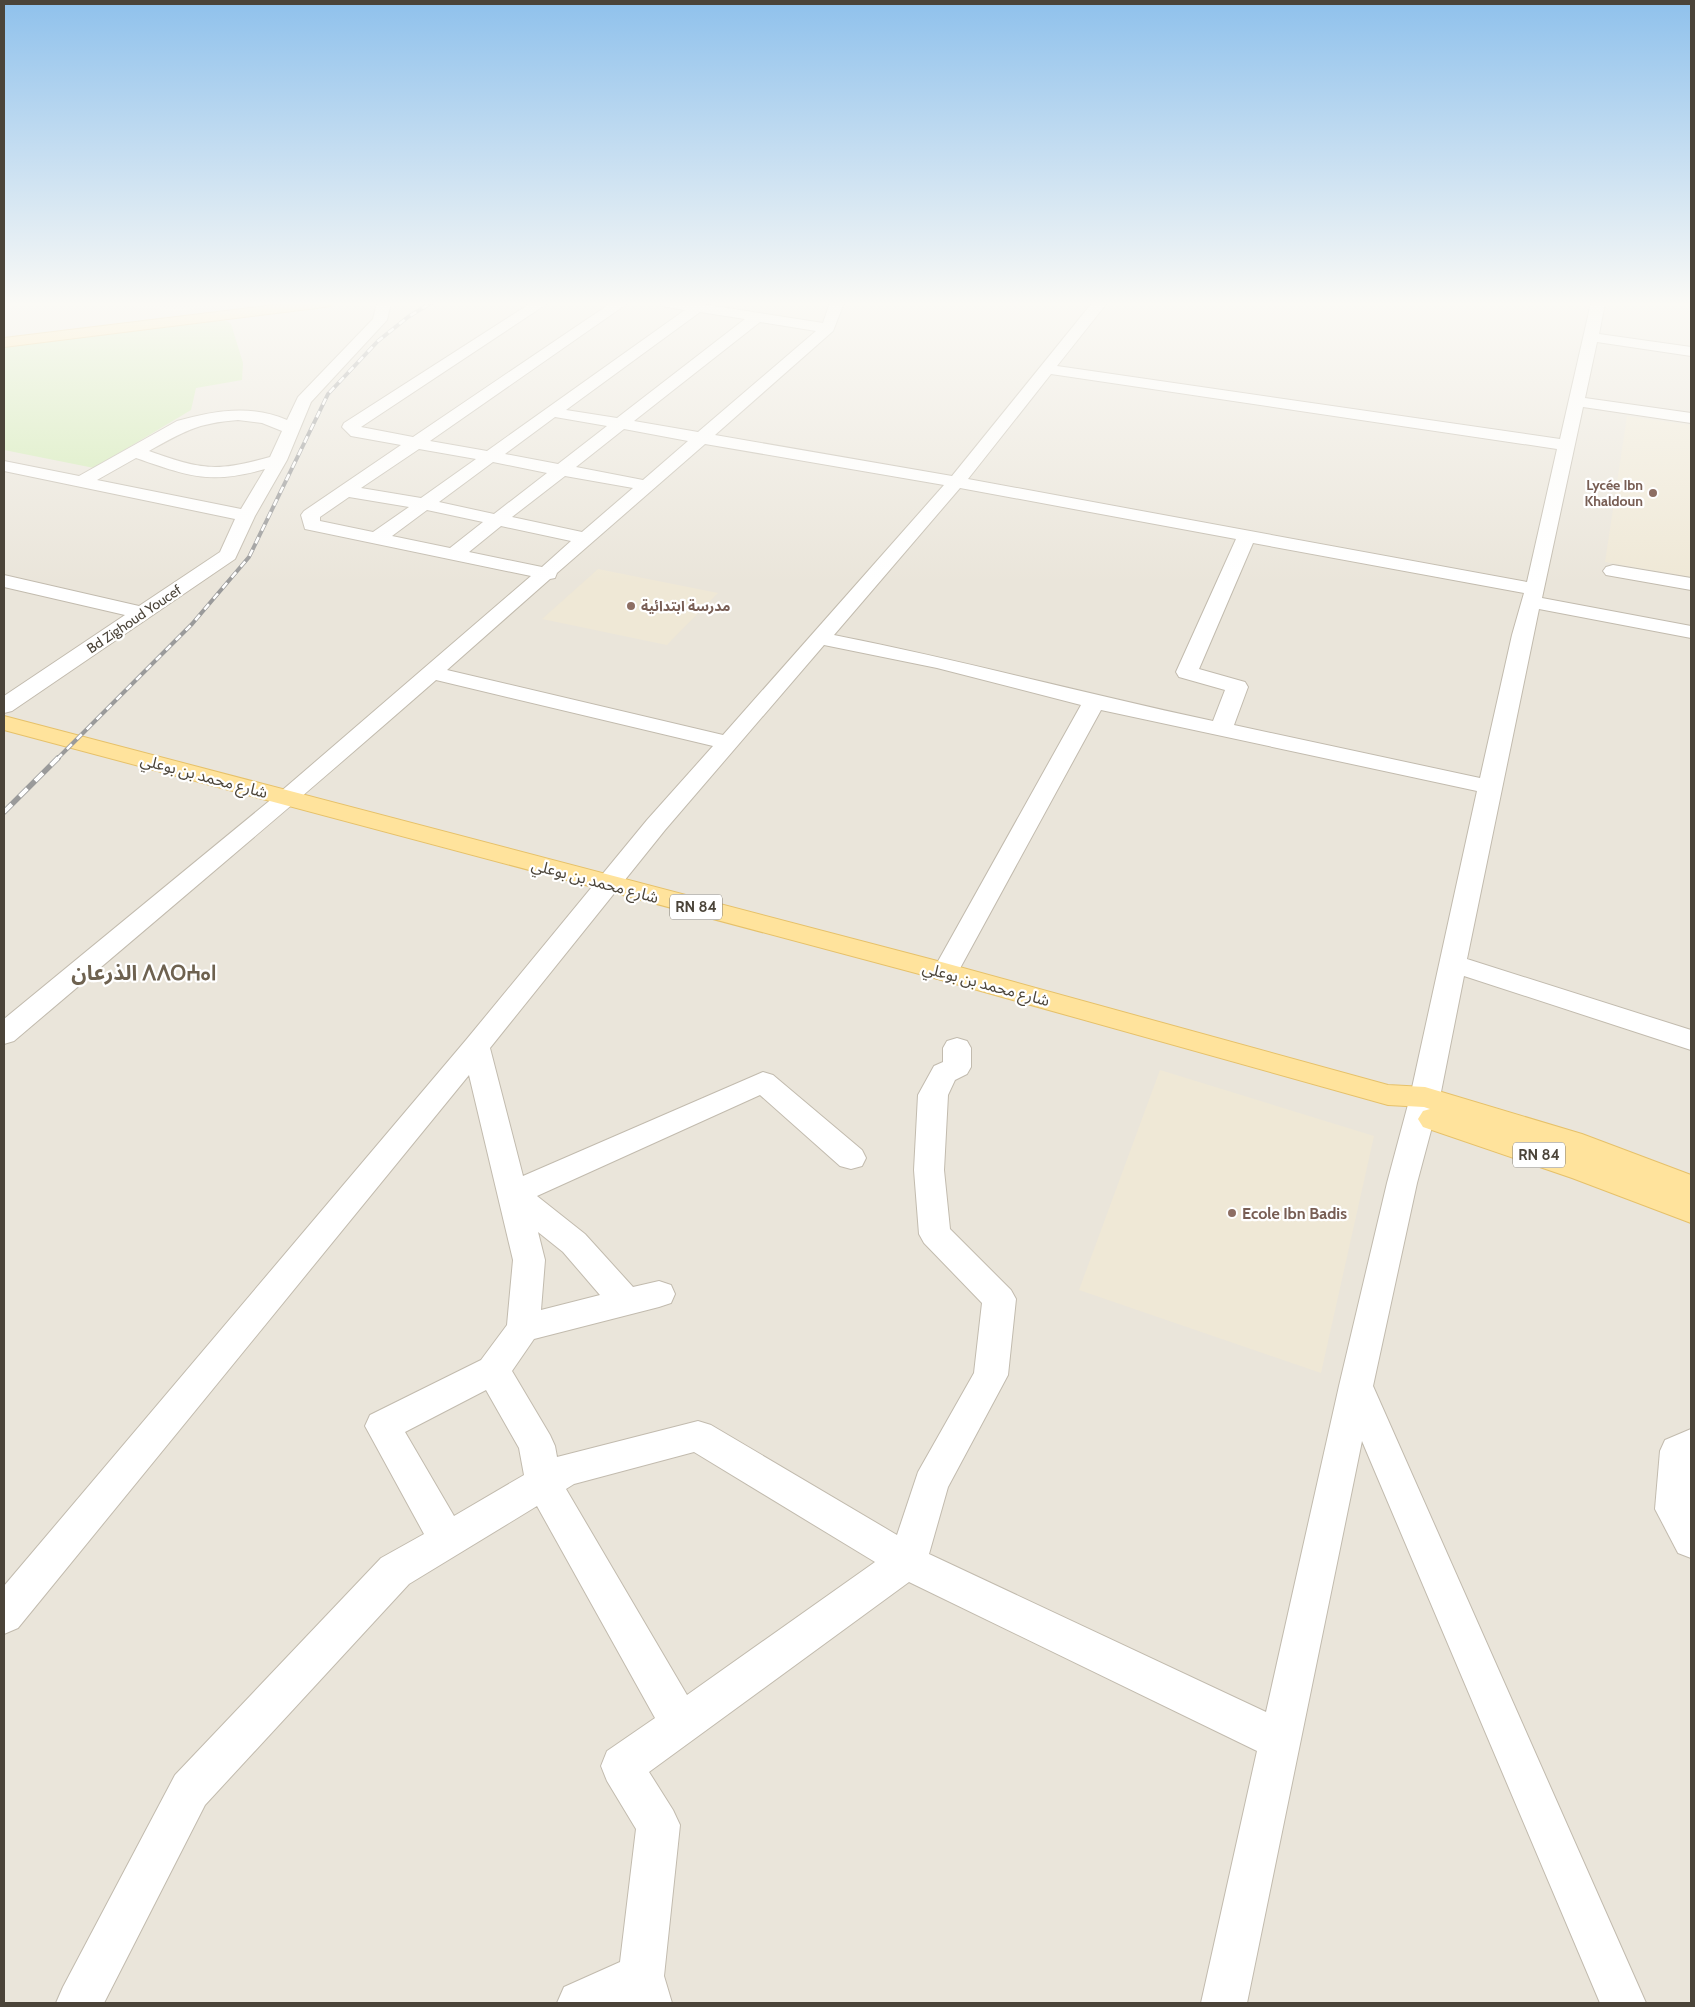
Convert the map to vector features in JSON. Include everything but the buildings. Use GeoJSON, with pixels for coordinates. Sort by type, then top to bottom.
{"type":"FeatureCollection","features":[{"type":"Feature","properties":{"kind":"main road","name":"شارع محمد بن بوعلي"},"geometry":{"type":"LineString","coordinates":[[4,723],[610,885],[945,972],[1388,1095],[1407,1108],[1423,1105]]}},
{"type":"Feature","properties":{"kind":"main road","name":"RN 84"},"geometry":{"type":"LineString","coordinates":[[1423,1105],[1571,1142],[1691,1187]]}},
{"type":"Feature","properties":{"kind":"main road","name":"RN 84"},"geometry":{"type":"LineString","coordinates":[[1423,1105],[1583,1170],[1691,1211]]}},
{"type":"Feature","properties":{"kind":"street","name":"Bd Zighoud Youcef"},"geometry":{"type":"LineString","coordinates":[[4,706],[228,555],[246,516],[278,460],[307,397]]}},
{"type":"Feature","properties":{"kind":"street"},"geometry":{"type":"LineString","coordinates":[[397,397],[350,427],[357,432],[648,486]]}},
{"type":"Feature","properties":{"kind":"street"},"geometry":{"type":"LineString","coordinates":[[484,397],[310,515],[312,525],[548,574]]}},
{"type":"Feature","properties":{"kind":"street"},"geometry":{"type":"LineString","coordinates":[[377,538],[573,397]]}},
{"type":"Feature","properties":{"kind":"street"},"geometry":{"type":"LineString","coordinates":[[454,554],[655,397]]}},
{"type":"Feature","properties":{"kind":"street"},"geometry":{"type":"LineString","coordinates":[[4,1034],[238,837],[288,798],[548,574],[748,397]]}},
{"type":"Feature","properties":{"kind":"street"},"geometry":{"type":"LineString","coordinates":[[4,1615],[610,885],[656,825],[956,482],[1025,397]]}},
{"type":"Feature","properties":{"kind":"street"},"geometry":{"type":"LineString","coordinates":[[1236,397],[1567,445]]}},
{"type":"Feature","properties":{"kind":"street"},"geometry":{"type":"LineString","coordinates":[[1224,2003],[1356,1386],[1402,1183],[1423,1105],[1522,635],[1577,397]]}},
{"type":"Feature","properties":{"kind":"street"},"geometry":{"type":"LineString","coordinates":[[1576,401],[1691,418]]}},
{"type":"Feature","properties":{"kind":"street"},"geometry":{"type":"LineString","coordinates":[[552,412],[956,482],[1247,536],[1532,596],[1691,632]]}},
{"type":"Feature","properties":{"kind":"street"},"geometry":{"type":"LineString","coordinates":[[81,482],[183,425],[224,415],[270,419],[291,429]]}},
{"type":"Feature","properties":{"kind":"street"},"geometry":{"type":"LineString","coordinates":[[134,452],[205,473],[225,473],[244,470],[278,460]]}},
{"type":"Feature","properties":{"kind":"street"},"geometry":{"type":"LineString","coordinates":[[4,466],[246,516]]}},
{"type":"Feature","properties":{"kind":"street"},"geometry":{"type":"LineString","coordinates":[[346,491],[424,504],[586,539]]}},
{"type":"Feature","properties":{"kind":"street"},"geometry":{"type":"LineString","coordinates":[[1221,729],[1237,687],[1187,672],[1247,536]]}},
{"type":"Feature","properties":{"kind":"street"},"geometry":{"type":"LineString","coordinates":[[1613,571],[1691,584]]}},
{"type":"Feature","properties":{"kind":"street"},"geometry":{"type":"LineString","coordinates":[[4,581],[142,613]]}},
{"type":"Feature","properties":{"kind":"street"},"geometry":{"type":"LineString","coordinates":[[820,638],[938,662],[1094,702],[1490,787]]}},
{"type":"Feature","properties":{"kind":"street"},"geometry":{"type":"LineString","coordinates":[[433,673],[728,743]]}},
{"type":"Feature","properties":{"kind":"street"},"geometry":{"type":"LineString","coordinates":[[945,972],[1094,702]]}},
{"type":"Feature","properties":{"kind":"street"},"geometry":{"type":"LineString","coordinates":[[1452,963],[1691,1040]]}},
{"type":"Feature","properties":{"kind":"street"},"geometry":{"type":"LineString","coordinates":[[447,1540],[383,1426],[493,1370],[523,1328],[529,1260],[476,1047]]}},
{"type":"Feature","properties":{"kind":"street"},"geometry":{"type":"LineString","coordinates":[[580,2003],[645,1989],[658,1825],[622,1766],[908,1560],[931,1484],[991,1375],[999,1299],[935,1234],[929,1170],[933,1095],[944,1073],[957,1068],[957,1048]]}},
{"type":"Feature","properties":{"kind":"street"},"geometry":{"type":"LineString","coordinates":[[512,1194],[764,1082],[851,1158]]}},
{"type":"Feature","properties":{"kind":"street"},"geometry":{"type":"LineString","coordinates":[[512,1194],[574,1243],[626,1302]]}},
{"type":"Feature","properties":{"kind":"street"},"geometry":{"type":"LineString","coordinates":[[523,1328],[659,1294]]}},
{"type":"Feature","properties":{"kind":"street"},"geometry":{"type":"LineString","coordinates":[[493,1370],[537,1446],[544,1483],[681,1724]]}},
{"type":"Feature","properties":{"kind":"street"},"geometry":{"type":"LineString","coordinates":[[1356,1386],[1623,2003]]}},
{"type":"Feature","properties":{"kind":"street"},"geometry":{"type":"LineString","coordinates":[[79,2003],[190,1790],[395,1571],[565,1470],[698,1436],[908,1560],[1280,1741]]}},
{"type":"Feature","properties":{"kind":"street"},"geometry":{"type":"LineString","coordinates":[[1691,1445],[1678,1451],[1674,1509],[1691,1541]]}},
{"type":"Feature","properties":{"kind":"shaded area"},"geometry":{"type":"Polygon","coordinates":[[[4,397],[1691,397],[1691,2003],[4,2003],[4,397]]]}},
{"type":"Feature","properties":{"kind":"shaded area","name":"Lycée Ibn Khaldoun"},"geometry":{"type":"Polygon","coordinates":[[[1627,416],[1691,425],[1691,577],[1605,562],[1627,416]]]}},
{"type":"Feature","properties":{"kind":"shaded area","name":"مدرسة ابتدائية"},"geometry":{"type":"Polygon","coordinates":[[[598,569],[718,593],[667,645],[542,619],[598,569]]]}},
{"type":"Feature","properties":{"kind":"shaded area","name":"Ecole Ibn Badis"},"geometry":{"type":"Polygon","coordinates":[[[1160,1070],[1374,1136],[1321,1373],[1079,1290],[1160,1070]]]}},
{"type":"Feature","properties":{"kind":"green space"},"geometry":{"type":"Polygon","coordinates":[[[4,397],[194,397],[191,410],[94,468],[4,450],[4,397]]]}},
{"type":"Feature","properties":{"kind":"railway"},"geometry":{"type":"LineString","coordinates":[[4,812],[192,624],[249,557],[327,397]]}},
{"type":"Feature","properties":{"kind":"place","name":"Lycée Ibn Khaldoun"},"geometry":{"type":"Point","coordinates":[1653,493]}},
{"type":"Feature","properties":{"kind":"place","name":"مدرسة ابتدائية"},"geometry":{"type":"Point","coordinates":[631,606]}},
{"type":"Feature","properties":{"kind":"place","name":"Ecole Ibn Badis"},"geometry":{"type":"Point","coordinates":[1232,1213]}},
{"type":"Feature","properties":{"kind":"district","name":"الذرعان ⴷⴷⵔⵄⴰⵏ"},"geometry":{"type":"Point","coordinates":[144,972]}}]}
